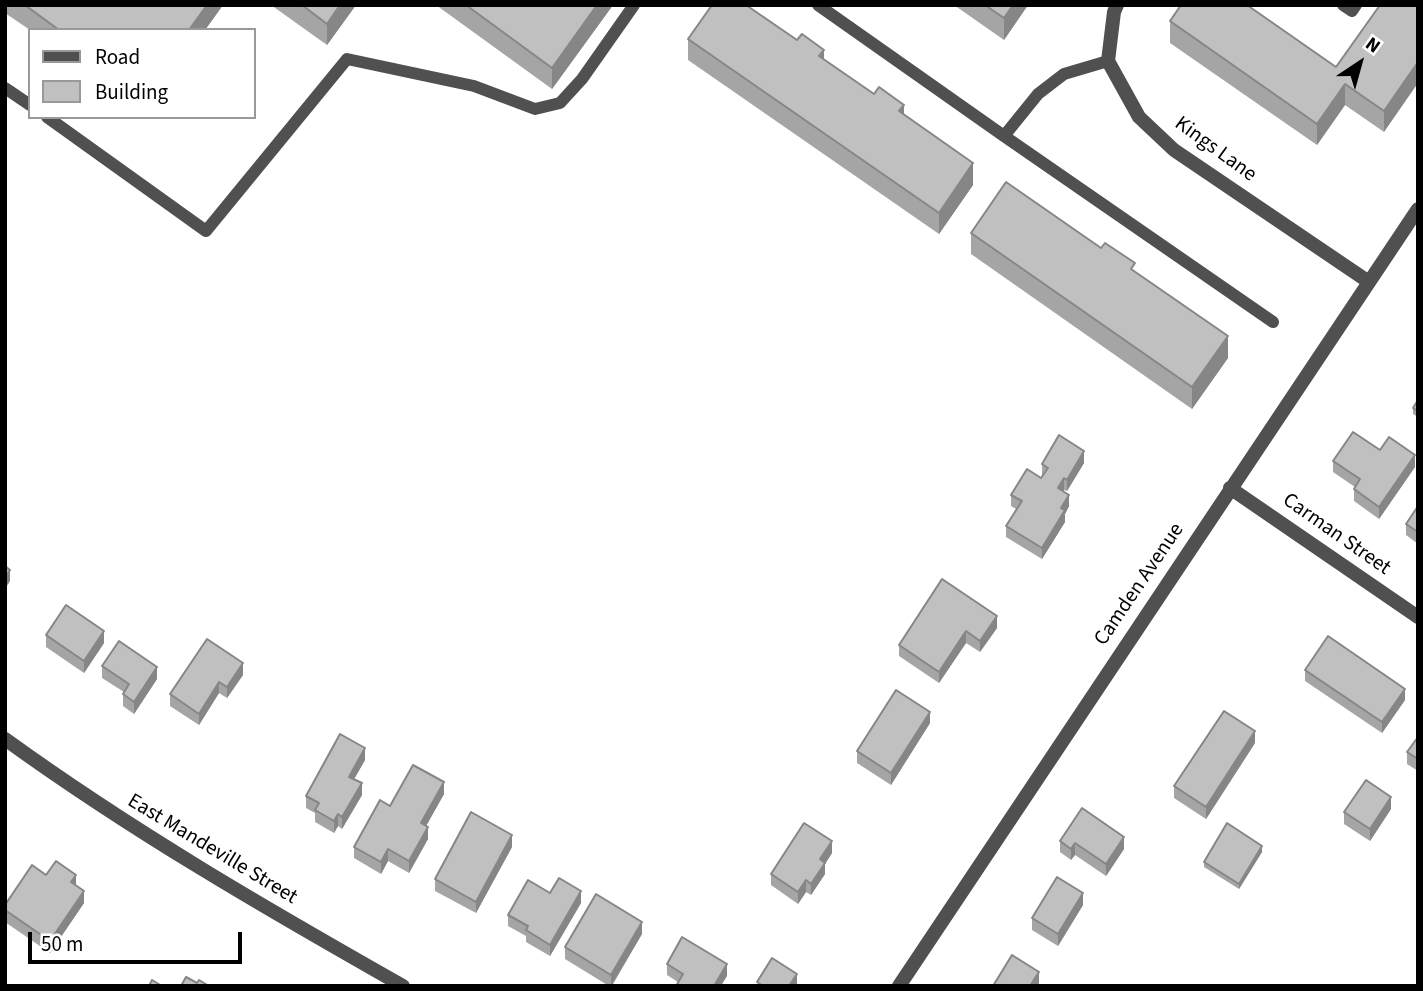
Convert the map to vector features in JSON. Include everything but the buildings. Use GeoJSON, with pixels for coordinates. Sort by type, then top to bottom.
{"type":"FeatureCollection","features":[{"type":"Feature","properties":{"kind":"street"},"geometry":{"type":"LineString","coordinates":[[1108,61],[1117,5]]}},
{"type":"Feature","properties":{"kind":"street","name":"Kings Lane"},"geometry":{"type":"LineString","coordinates":[[1108,61],[1139,117],[1174,150],[1369,282]]}},
{"type":"Feature","properties":{"kind":"street","name":"Camden Avenue"},"geometry":{"type":"LineString","coordinates":[[900,986],[1418,209]]}},
{"type":"Feature","properties":{"kind":"street","name":"Carman Street"},"geometry":{"type":"LineString","coordinates":[[1230,488],[1418,617]]}},
{"type":"Feature","properties":{"kind":"street","name":"East Mandeville Street"},"geometry":{"type":"LineString","coordinates":[[5,738],[135,828],[274,913],[403,986]]}},
{"type":"Feature","properties":{"kind":"lane"},"geometry":{"type":"LineString","coordinates":[[50,119],[206,231],[347,59],[474,86],[535,109],[560,103],[582,79],[634,5]]}},
{"type":"Feature","properties":{"kind":"lane"},"geometry":{"type":"LineString","coordinates":[[818,5],[1273,322]]}},
{"type":"Feature","properties":{"kind":"lane"},"geometry":{"type":"LineString","coordinates":[[1343,5],[1352,11],[1356,5]]}},
{"type":"Feature","properties":{"kind":"lane"},"geometry":{"type":"LineString","coordinates":[[1004,136],[1038,94],[1064,74],[1108,61]]}},
{"type":"Feature","properties":{"kind":"lane"},"geometry":{"type":"LineString","coordinates":[[5,88],[28,104]]}}]}
